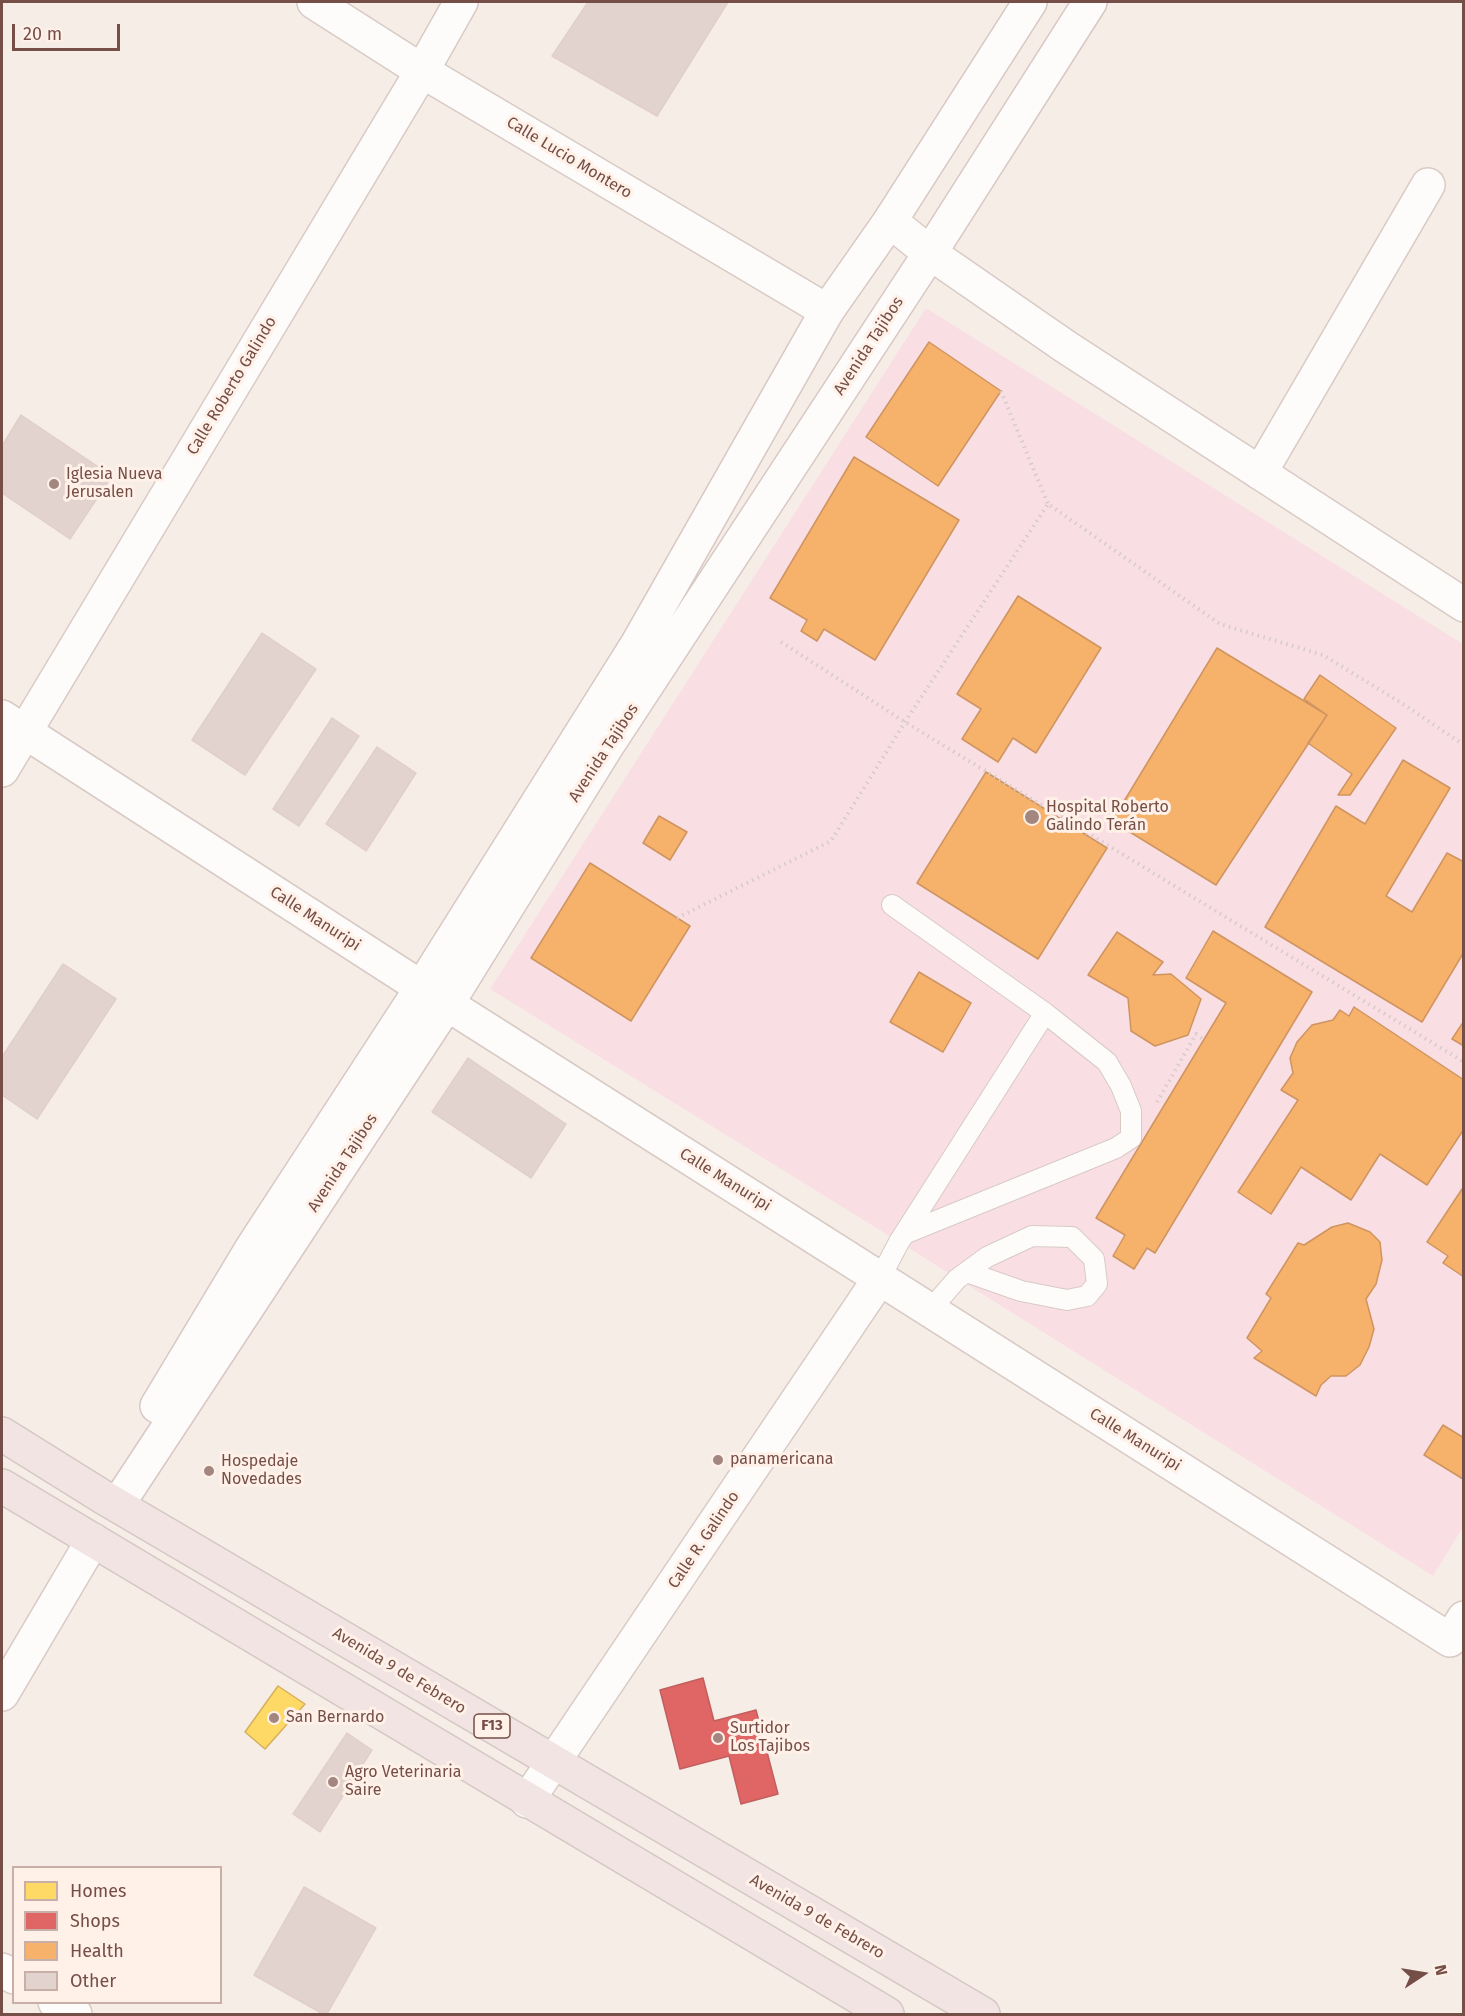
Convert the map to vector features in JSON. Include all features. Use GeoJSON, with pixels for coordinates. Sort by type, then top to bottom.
{"type":"FeatureCollection","features":[{"type":"Feature","properties":{"kind":"highway","name":"Avenida 9 de Febrero"},"geometry":{"type":"LineString","coordinates":[[2,1434],[110,1501],[983,2014]]}},
{"type":"Feature","properties":{"kind":"highway"},"geometry":{"type":"LineString","coordinates":[[2,1486],[526,1801],[887,2014]]}},
{"type":"Feature","properties":{"kind":"street","name":"Calle Lucio Montero"},"geometry":{"type":"LineString","coordinates":[[314,2],[422,71],[827,311]]}},
{"type":"Feature","properties":{"kind":"street","name":"Calle Roberto Galindo"},"geometry":{"type":"LineString","coordinates":[[2,770],[13,724],[422,71],[461,2]]}},
{"type":"Feature","properties":{"kind":"street","name":"Avenida Tajibos"},"geometry":{"type":"LineString","coordinates":[[434,996],[827,311],[891,221],[1029,2]]}},
{"type":"Feature","properties":{"kind":"street","name":"Avenida Tajibos"},"geometry":{"type":"LineString","coordinates":[[110,1501],[434,996],[606,749],[930,253],[1090,2]]}},
{"type":"Feature","properties":{"kind":"street"},"geometry":{"type":"LineString","coordinates":[[1260,473],[1428,185]]}},
{"type":"Feature","properties":{"kind":"street"},"geometry":{"type":"LineString","coordinates":[[891,221],[930,253],[1066,347],[1464,605]]}},
{"type":"Feature","properties":{"kind":"street","name":"Calle Manuripi"},"geometry":{"type":"LineString","coordinates":[[13,724],[434,996],[930,1310],[1459,1636]]}},
{"type":"Feature","properties":{"kind":"street","name":"Calle R. Galindo"},"geometry":{"type":"LineString","coordinates":[[526,1801],[880,1278]]}},
{"type":"Feature","properties":{"kind":"street"},"geometry":{"type":"LineString","coordinates":[[2,1694],[93,1540]]}},
{"type":"Feature","properties":{"kind":"street"},"geometry":{"type":"LineString","coordinates":[[58,2004],[75,2014]]}},
{"type":"Feature","properties":{"kind":"lane"},"geometry":{"type":"LineString","coordinates":[[892,906],[1045,1013],[1107,1062],[1121,1086],[1131,1111],[1131,1138],[1116,1148],[904,1234]]}},
{"type":"Feature","properties":{"kind":"lane"},"geometry":{"type":"LineString","coordinates":[[880,1278],[904,1234],[1045,1013]]}},
{"type":"Feature","properties":{"kind":"lane"},"geometry":{"type":"LineString","coordinates":[[930,1310],[957,1279],[987,1257],[1032,1236],[1072,1237],[1094,1258],[1097,1284],[1087,1296],[1067,1300],[1021,1291],[967,1272]]}},
{"type":"Feature","properties":{"kind":"path"},"geometry":{"type":"LineString","coordinates":[[1001,391],[1048,504],[1220,624],[1323,655],[1464,745]]}},
{"type":"Feature","properties":{"kind":"path"},"geometry":{"type":"LineString","coordinates":[[677,918],[831,841],[905,722],[1048,504]]}},
{"type":"Feature","properties":{"kind":"path"},"geometry":{"type":"LineString","coordinates":[[780,642],[905,722],[1464,1062]]}},
{"type":"Feature","properties":{"kind":"path"},"geometry":{"type":"LineString","coordinates":[[1131,1138],[1141,1132],[1196,1034],[1203,1039]]}},
{"type":"Feature","properties":{"kind":"shaded area","name":"Hospital Roberto Galindo Terán"},"geometry":{"type":"Polygon","coordinates":[[[926,308],[1463,644],[1463,1527],[1433,1576],[490,989],[926,308]]]}},
{"type":"Feature","properties":{"kind":"building: Homes","name":"San Bernardo"},"geometry":{"type":"Polygon","coordinates":[[[278,1686],[305,1704],[265,1749],[245,1732],[278,1686]]]}},
{"type":"Feature","properties":{"kind":"building: Shops","name":"Surtidor Los Tajibos"},"geometry":{"type":"Polygon","coordinates":[[[703,1678],[714,1721],[756,1710],[778,1794],[741,1804],[729,1756],[680,1769],[660,1690],[703,1678]]]}},
{"type":"Feature","properties":{"kind":"building: Health"},"geometry":{"type":"Polygon","coordinates":[[[929,342],[1001,391],[938,486],[866,437],[929,342]]]}},
{"type":"Feature","properties":{"kind":"building: Health"},"geometry":{"type":"Polygon","coordinates":[[[854,457],[959,520],[875,660],[824,629],[817,641],[801,631],[807,620],[770,598],[854,457]]]}},
{"type":"Feature","properties":{"kind":"building: Health"},"geometry":{"type":"Polygon","coordinates":[[[1018,596],[1101,648],[1036,753],[1013,738],[998,762],[962,739],[981,709],[957,694],[1018,596]]]}},
{"type":"Feature","properties":{"kind":"building: Health"},"geometry":{"type":"Polygon","coordinates":[[[1217,648],[1327,715],[1216,885],[1112,821],[1217,648]]]}},
{"type":"Feature","properties":{"kind":"building: Health"},"geometry":{"type":"Polygon","coordinates":[[[1320,675],[1396,728],[1350,795],[1338,795],[1352,774],[1308,743],[1327,715],[1304,699],[1320,675]]]}},
{"type":"Feature","properties":{"kind":"building: Health"},"geometry":{"type":"Polygon","coordinates":[[[1403,760],[1450,788],[1386,896],[1412,912],[1447,853],[1464,862],[1464,952],[1422,1022],[1265,927],[1336,806],[1365,824],[1403,760]]]}},
{"type":"Feature","properties":{"kind":"building: Health"},"geometry":{"type":"Polygon","coordinates":[[[986,772],[1107,848],[1038,959],[917,883],[986,772]]]}},
{"type":"Feature","properties":{"kind":"building: Health"},"geometry":{"type":"Polygon","coordinates":[[[659,816],[687,832],[670,860],[643,843],[659,816]]]}},
{"type":"Feature","properties":{"kind":"building: Health"},"geometry":{"type":"Polygon","coordinates":[[[590,863],[690,926],[631,1021],[531,958],[590,863]]]}},
{"type":"Feature","properties":{"kind":"building: Health"},"geometry":{"type":"Polygon","coordinates":[[[1213,931],[1312,992],[1155,1253],[1147,1248],[1134,1269],[1113,1256],[1125,1235],[1096,1218],[1226,1003],[1186,978],[1213,931]]]}},
{"type":"Feature","properties":{"kind":"building: Health"},"geometry":{"type":"Polygon","coordinates":[[[1117,932],[1163,962],[1153,975],[1171,974],[1201,999],[1188,1035],[1155,1046],[1131,1031],[1128,998],[1088,975],[1117,932]]]}},
{"type":"Feature","properties":{"kind":"building: Health"},"geometry":{"type":"Polygon","coordinates":[[[919,972],[971,1003],[943,1052],[890,1022],[919,972]]]}},
{"type":"Feature","properties":{"kind":"building: Health"},"geometry":{"type":"Polygon","coordinates":[[[1354,1007],[1464,1080],[1464,1129],[1427,1185],[1380,1154],[1351,1200],[1301,1167],[1271,1214],[1238,1192],[1298,1100],[1281,1090],[1293,1073],[1290,1058],[1297,1042],[1312,1025],[1333,1020],[1340,1010],[1349,1016],[1354,1007]]]}},
{"type":"Feature","properties":{"kind":"building: Health"},"geometry":{"type":"Polygon","coordinates":[[[1464,1021],[1464,1046],[1452,1039],[1464,1021]]]}},
{"type":"Feature","properties":{"kind":"building: Health"},"geometry":{"type":"Polygon","coordinates":[[[1464,1186],[1464,1277],[1443,1263],[1448,1256],[1427,1242],[1464,1186]]]}},
{"type":"Feature","properties":{"kind":"building: Health"},"geometry":{"type":"Polygon","coordinates":[[[1348,1223],[1370,1232],[1380,1242],[1382,1260],[1376,1284],[1366,1299],[1374,1329],[1369,1347],[1360,1365],[1346,1376],[1331,1376],[1321,1385],[1316,1396],[1254,1358],[1262,1351],[1247,1338],[1271,1298],[1266,1294],[1298,1243],[1304,1245],[1332,1227],[1348,1223]]]}},
{"type":"Feature","properties":{"kind":"building: Health"},"geometry":{"type":"Polygon","coordinates":[[[1443,1425],[1464,1438],[1463,1479],[1424,1455],[1443,1425]]]}},
{"type":"Feature","properties":{"kind":"building: Other"},"geometry":{"type":"Polygon","coordinates":[[[588,2],[728,2],[657,116],[552,56],[588,2]]]}},
{"type":"Feature","properties":{"kind":"building: Other","name":"Iglesia Nueva Jerusalen"},"geometry":{"type":"Polygon","coordinates":[[[21,415],[112,476],[70,539],[2,493],[2,446],[21,415]]]}},
{"type":"Feature","properties":{"kind":"building: Other"},"geometry":{"type":"Polygon","coordinates":[[[262,633],[316,669],[245,775],[192,740],[262,633]]]}},
{"type":"Feature","properties":{"kind":"building: Other"},"geometry":{"type":"Polygon","coordinates":[[[332,718],[359,736],[299,826],[273,809],[332,718]]]}},
{"type":"Feature","properties":{"kind":"building: Other"},"geometry":{"type":"Polygon","coordinates":[[[377,747],[416,773],[366,851],[326,824],[377,747]]]}},
{"type":"Feature","properties":{"kind":"building: Other"},"geometry":{"type":"Polygon","coordinates":[[[63,964],[116,999],[37,1119],[2,1095],[2,1057],[63,964]]]}},
{"type":"Feature","properties":{"kind":"building: Other"},"geometry":{"type":"Polygon","coordinates":[[[468,1058],[566,1124],[531,1178],[432,1112],[468,1058]]]}},
{"type":"Feature","properties":{"kind":"building: Other","name":"Agro Veterinaria Saire"},"geometry":{"type":"Polygon","coordinates":[[[347,1733],[372,1750],[320,1832],[293,1814],[347,1733]]]}},
{"type":"Feature","properties":{"kind":"building: Other"},"geometry":{"type":"Polygon","coordinates":[[[304,1887],[376,1928],[327,2014],[323,2014],[254,1975],[304,1887]]]}},
{"type":"Feature","properties":{"kind":"place","name":"Iglesia Nueva Jerusalen"},"geometry":{"type":"Point","coordinates":[54,484]}},
{"type":"Feature","properties":{"kind":"place","name":"Hospital Roberto Galindo Terán"},"geometry":{"type":"Point","coordinates":[1032,817]}},
{"type":"Feature","properties":{"kind":"place","name":"panamericana"},"geometry":{"type":"Point","coordinates":[718,1460]}},
{"type":"Feature","properties":{"kind":"place","name":"Hospedaje Novedades"},"geometry":{"type":"Point","coordinates":[209,1471]}},
{"type":"Feature","properties":{"kind":"place","name":"San Bernardo"},"geometry":{"type":"Point","coordinates":[274,1718]}},
{"type":"Feature","properties":{"kind":"place","name":"Surtidor Los Tajibos"},"geometry":{"type":"Point","coordinates":[718,1738]}},
{"type":"Feature","properties":{"kind":"place","name":"Agro Veterinaria Saire"},"geometry":{"type":"Point","coordinates":[333,1782]}}]}
